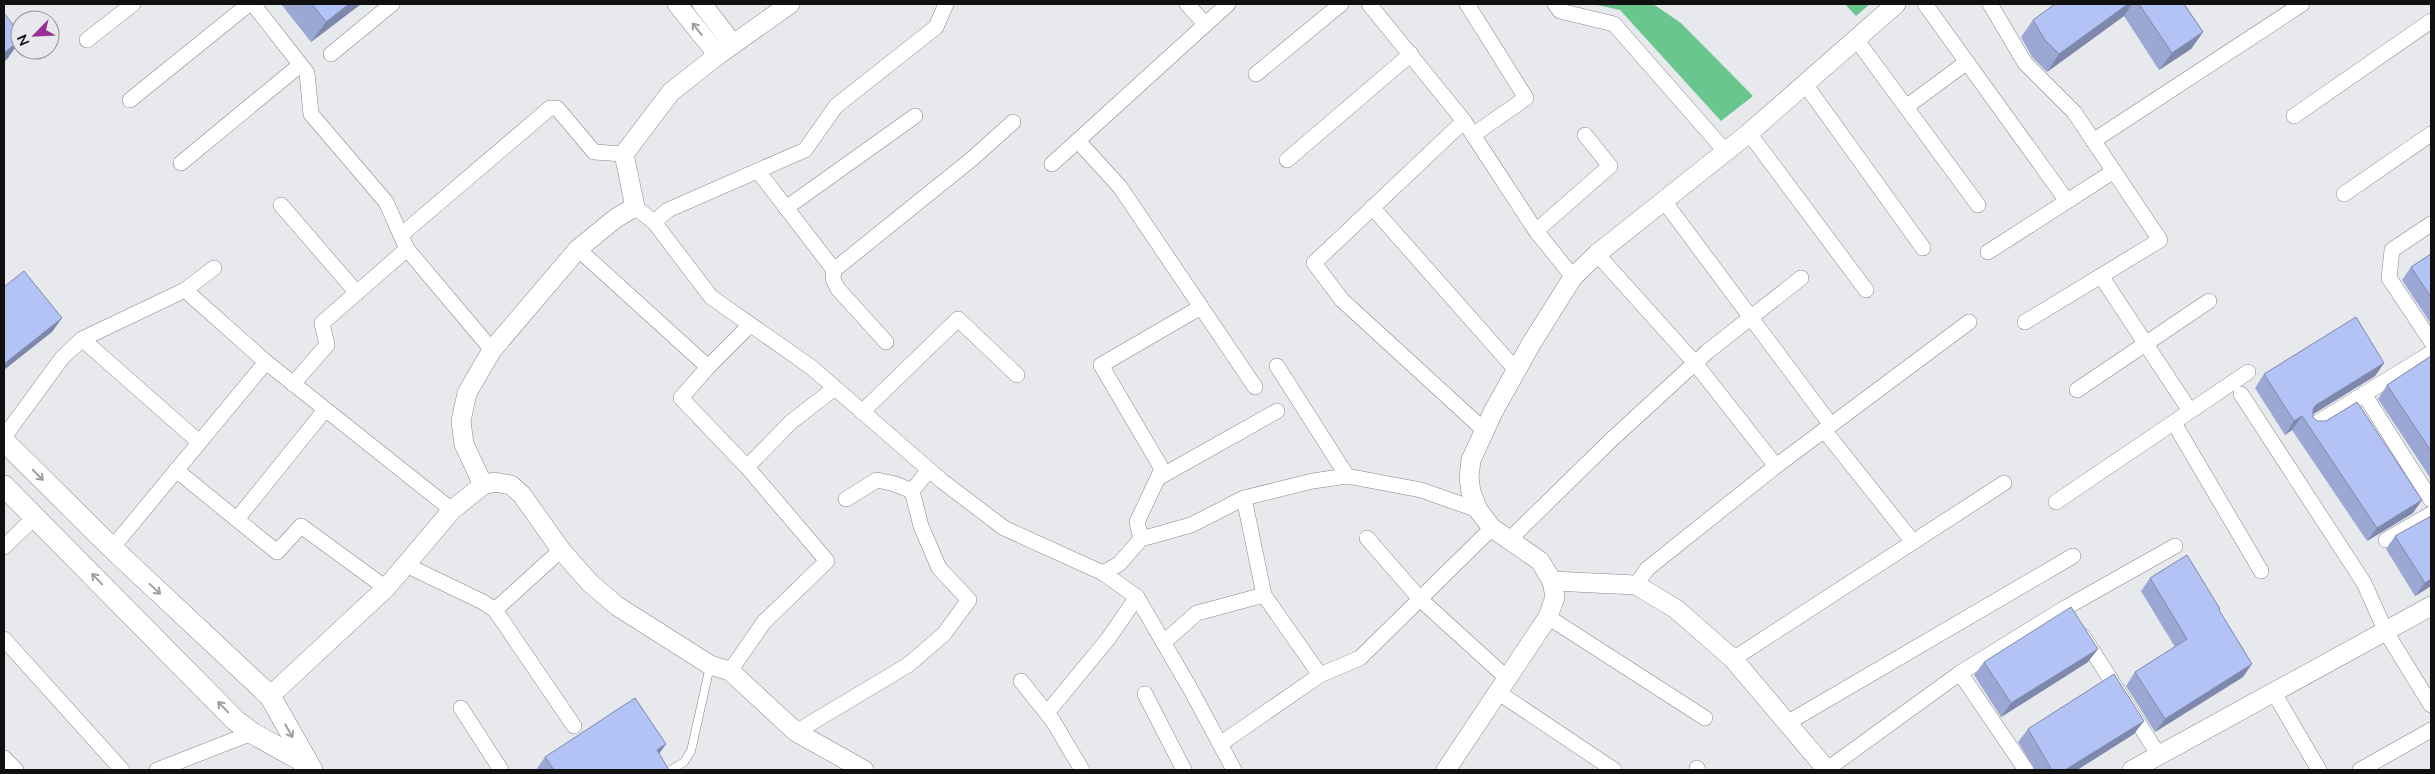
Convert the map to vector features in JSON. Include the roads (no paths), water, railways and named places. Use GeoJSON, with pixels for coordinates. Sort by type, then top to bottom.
{"type":"FeatureCollection","features":[{"type":"Feature","properties":{"kind":"main road"},"geometry":{"type":"LineString","coordinates":[[4,441],[112,548],[270,696],[309,767]]}},
{"type":"Feature","properties":{"kind":"main road"},"geometry":{"type":"LineString","coordinates":[[4,486],[36,516],[235,720],[252,733],[309,767]]}},
{"type":"Feature","properties":{"kind":"street"},"geometry":{"type":"LineString","coordinates":[[87,40],[133,4]]}},
{"type":"Feature","properties":{"kind":"street"},"geometry":{"type":"LineString","coordinates":[[130,100],[249,4]]}},
{"type":"Feature","properties":{"kind":"street"},"geometry":{"type":"LineString","coordinates":[[253,4],[306,73],[311,114],[386,202],[404,242],[492,350]]}},
{"type":"Feature","properties":{"kind":"street"},"geometry":{"type":"LineString","coordinates":[[330,54],[392,4]]}},
{"type":"Feature","properties":{"kind":"street"},"geometry":{"type":"LineString","coordinates":[[677,4],[718,55]]}},
{"type":"Feature","properties":{"kind":"street"},"geometry":{"type":"LineString","coordinates":[[702,4],[733,44]]}},
{"type":"Feature","properties":{"kind":"street"},"geometry":{"type":"LineString","coordinates":[[790,4],[718,55],[671,92],[624,154],[635,207],[654,222],[711,297],[811,367],[929,470],[1004,528],[1103,573],[1137,597],[1164,642],[1234,770]]}},
{"type":"Feature","properties":{"kind":"street"},"geometry":{"type":"LineString","coordinates":[[654,222],[668,210],[805,150],[836,106],[936,27],[946,4]]}},
{"type":"Feature","properties":{"kind":"street"},"geometry":{"type":"LineString","coordinates":[[1187,4],[1205,24]]}},
{"type":"Feature","properties":{"kind":"street"},"geometry":{"type":"LineString","coordinates":[[1052,164],[1228,4]]}},
{"type":"Feature","properties":{"kind":"street"},"geometry":{"type":"LineString","coordinates":[[1256,74],[1341,4]]}},
{"type":"Feature","properties":{"kind":"street"},"geometry":{"type":"LineString","coordinates":[[1370,4],[1464,121],[1536,231],[1573,277]]}},
{"type":"Feature","properties":{"kind":"street"},"geometry":{"type":"LineString","coordinates":[[1467,4],[1526,98],[1473,135]]}},
{"type":"Feature","properties":{"kind":"street"},"geometry":{"type":"LineString","coordinates":[[1555,4],[1560,10],[1614,24],[1726,152]]}},
{"type":"Feature","properties":{"kind":"street"},"geometry":{"type":"LineString","coordinates":[[1452,768],[1548,617],[1555,597],[1552,581],[1540,561],[1492,528],[1478,510],[1471,492],[1469,477],[1471,460],[1516,370],[1573,277],[1597,254],[1749,133],[1896,4]]}},
{"type":"Feature","properties":{"kind":"street"},"geometry":{"type":"LineString","coordinates":[[1925,4],[2067,201]]}},
{"type":"Feature","properties":{"kind":"street"},"geometry":{"type":"LineString","coordinates":[[1990,4],[2025,63],[2074,112],[2160,240],[2025,322]]}},
{"type":"Feature","properties":{"kind":"street"},"geometry":{"type":"LineString","coordinates":[[2093,141],[2302,4]]}},
{"type":"Feature","properties":{"kind":"street"},"geometry":{"type":"LineString","coordinates":[[2294,116],[2431,21]]}},
{"type":"Feature","properties":{"kind":"street"},"geometry":{"type":"LineString","coordinates":[[1856,39],[1978,205]]}},
{"type":"Feature","properties":{"kind":"street"},"geometry":{"type":"LineString","coordinates":[[1287,160],[1411,54]]}},
{"type":"Feature","properties":{"kind":"street"},"geometry":{"type":"LineString","coordinates":[[1906,107],[1967,62]]}},
{"type":"Feature","properties":{"kind":"street"},"geometry":{"type":"LineString","coordinates":[[181,163],[300,64]]}},
{"type":"Feature","properties":{"kind":"street"},"geometry":{"type":"LineString","coordinates":[[1805,84],[1923,248]]}},
{"type":"Feature","properties":{"kind":"street"},"geometry":{"type":"LineString","coordinates":[[293,384],[327,345],[322,323],[357,293],[404,242],[550,108],[557,108],[594,152],[624,154]]}},
{"type":"Feature","properties":{"kind":"street"},"geometry":{"type":"LineString","coordinates":[[786,208],[915,116]]}},
{"type":"Feature","properties":{"kind":"street"},"geometry":{"type":"LineString","coordinates":[[1464,121],[1314,263],[1342,300],[1485,431]]}},
{"type":"Feature","properties":{"kind":"street"},"geometry":{"type":"LineString","coordinates":[[834,270],[973,158],[1013,122]]}},
{"type":"Feature","properties":{"kind":"street"},"geometry":{"type":"LineString","coordinates":[[1749,133],[1866,290]]}},
{"type":"Feature","properties":{"kind":"street"},"geometry":{"type":"LineString","coordinates":[[2344,194],[2431,134]]}},
{"type":"Feature","properties":{"kind":"street"},"geometry":{"type":"LineString","coordinates":[[1536,231],[1610,166],[1585,135]]}},
{"type":"Feature","properties":{"kind":"street"},"geometry":{"type":"LineString","coordinates":[[1078,141],[1120,187],[1255,387]]}},
{"type":"Feature","properties":{"kind":"street"},"geometry":{"type":"LineString","coordinates":[[1988,252],[2114,171]]}},
{"type":"Feature","properties":{"kind":"street"},"geometry":{"type":"LineString","coordinates":[[758,172],[834,270],[833,280],[838,289],[886,342]]}},
{"type":"Feature","properties":{"kind":"street"},"geometry":{"type":"LineString","coordinates":[[1664,200],[1751,316],[1827,427],[1913,542]]}},
{"type":"Feature","properties":{"kind":"street"},"geometry":{"type":"LineString","coordinates":[[281,205],[357,293]]}},
{"type":"Feature","properties":{"kind":"street"},"geometry":{"type":"LineString","coordinates":[[483,485],[464,444],[461,421],[468,393],[492,350],[578,249],[616,218],[635,207]]}},
{"type":"Feature","properties":{"kind":"street"},"geometry":{"type":"LineString","coordinates":[[1372,207],[1516,370]]}},
{"type":"Feature","properties":{"kind":"street"},"geometry":{"type":"LineString","coordinates":[[2431,224],[2392,250],[2389,278],[2431,341]]}},
{"type":"Feature","properties":{"kind":"street"},"geometry":{"type":"LineString","coordinates":[[578,249],[708,367]]}},
{"type":"Feature","properties":{"kind":"street"},"geometry":{"type":"LineString","coordinates":[[1597,254],[1695,363],[1776,466]]}},
{"type":"Feature","properties":{"kind":"street"},"geometry":{"type":"LineString","coordinates":[[4,437],[62,358],[82,339],[185,290],[214,268]]}},
{"type":"Feature","properties":{"kind":"street"},"geometry":{"type":"LineString","coordinates":[[2101,276],[2190,411]]}},
{"type":"Feature","properties":{"kind":"street"},"geometry":{"type":"LineString","coordinates":[[1510,539],[1610,441],[1695,363],[1751,316],[1801,278]]}},
{"type":"Feature","properties":{"kind":"street"},"geometry":{"type":"LineString","coordinates":[[185,290],[266,362],[452,510]]}},
{"type":"Feature","properties":{"kind":"street"},"geometry":{"type":"LineString","coordinates":[[2077,390],[2210,301]]}},
{"type":"Feature","properties":{"kind":"street"},"geometry":{"type":"LineString","coordinates":[[1141,539],[1137,522],[1162,469],[1101,365],[1202,307]]}},
{"type":"Feature","properties":{"kind":"street"},"geometry":{"type":"LineString","coordinates":[[862,412],[958,319],[1017,375]]}},
{"type":"Feature","properties":{"kind":"street"},"geometry":{"type":"LineString","coordinates":[[1636,585],[1648,569],[1776,466],[1969,322]]}},
{"type":"Feature","properties":{"kind":"street"},"geometry":{"type":"LineString","coordinates":[[730,671],[764,622],[827,561],[747,468],[681,398],[708,367],[750,325]]}},
{"type":"Feature","properties":{"kind":"street"},"geometry":{"type":"LineString","coordinates":[[82,339],[199,442]]}},
{"type":"Feature","properties":{"kind":"street"},"geometry":{"type":"LineString","coordinates":[[2312,426],[2431,353]]}},
{"type":"Feature","properties":{"kind":"street"},"geometry":{"type":"LineString","coordinates":[[112,548],[266,362]]}},
{"type":"Feature","properties":{"kind":"street"},"geometry":{"type":"LineString","coordinates":[[1277,366],[1347,476]]}},
{"type":"Feature","properties":{"kind":"street"},"geometry":{"type":"LineString","coordinates":[[2056,502],[2248,372]]}},
{"type":"Feature","properties":{"kind":"street"},"geometry":{"type":"LineString","coordinates":[[747,468],[791,422],[835,388]]}},
{"type":"Feature","properties":{"kind":"street"},"geometry":{"type":"LineString","coordinates":[[2241,394],[2364,582],[2386,632],[2431,705]]}},
{"type":"Feature","properties":{"kind":"street"},"geometry":{"type":"LineString","coordinates":[[2364,394],[2431,500]]}},
{"type":"Feature","properties":{"kind":"street"},"geometry":{"type":"LineString","coordinates":[[237,519],[325,410]]}},
{"type":"Feature","properties":{"kind":"street"},"geometry":{"type":"LineString","coordinates":[[1158,478],[1277,411]]}},
{"type":"Feature","properties":{"kind":"street"},"geometry":{"type":"LineString","coordinates":[[2174,423],[2261,571]]}},
{"type":"Feature","properties":{"kind":"street"},"geometry":{"type":"LineString","coordinates":[[176,470],[277,552],[301,526],[386,588]]}},
{"type":"Feature","properties":{"kind":"street"},"geometry":{"type":"LineString","coordinates":[[912,491],[929,470]]}},
{"type":"Feature","properties":{"kind":"street"},"geometry":{"type":"LineString","coordinates":[[1103,573],[1119,564],[1141,539],[1191,525],[1244,498],[1313,481],[1347,476],[1421,490],[1478,510]]}},
{"type":"Feature","properties":{"kind":"street"},"geometry":{"type":"LineString","coordinates":[[846,499],[877,480],[912,491]]}},
{"type":"Feature","properties":{"kind":"street"},"geometry":{"type":"LineString","coordinates":[[270,696],[386,588],[452,510],[483,485],[494,482],[511,485],[522,495],[561,550],[590,583],[617,606],[710,664],[730,671],[796,732],[864,770]]}},
{"type":"Feature","properties":{"kind":"street"},"geometry":{"type":"LineString","coordinates":[[1733,659],[2004,483]]}},
{"type":"Feature","properties":{"kind":"street"},"geometry":{"type":"LineString","coordinates":[[796,732],[908,665],[944,634],[969,600],[939,568],[921,526],[912,491]]}},
{"type":"Feature","properties":{"kind":"street"},"geometry":{"type":"LineString","coordinates":[[1244,498],[1264,595],[1320,675]]}},
{"type":"Feature","properties":{"kind":"street"},"geometry":{"type":"LineString","coordinates":[[2386,540],[2431,514]]}},
{"type":"Feature","properties":{"kind":"street"},"geometry":{"type":"LineString","coordinates":[[4,547],[36,516]]}},
{"type":"Feature","properties":{"kind":"street"},"geometry":{"type":"LineString","coordinates":[[1220,744],[1320,675],[1360,658],[1492,528]]}},
{"type":"Feature","properties":{"kind":"street"},"geometry":{"type":"LineString","coordinates":[[1367,538],[1421,600],[1504,686],[1614,770]]}},
{"type":"Feature","properties":{"kind":"street"},"geometry":{"type":"LineString","coordinates":[[1552,581],[1636,585],[1676,609],[1733,659],[1826,770],[1960,673],[2065,608],[2175,546]]}},
{"type":"Feature","properties":{"kind":"street"},"geometry":{"type":"LineString","coordinates":[[495,610],[561,550]]}},
{"type":"Feature","properties":{"kind":"street"},"geometry":{"type":"LineString","coordinates":[[1787,723],[2073,556]]}},
{"type":"Feature","properties":{"kind":"street"},"geometry":{"type":"LineString","coordinates":[[406,565],[483,602],[495,610],[574,726]]}},
{"type":"Feature","properties":{"kind":"street"},"geometry":{"type":"LineString","coordinates":[[1164,642],[1197,613],[1264,595]]}},
{"type":"Feature","properties":{"kind":"street"},"geometry":{"type":"LineString","coordinates":[[1047,713],[1108,639],[1137,597]]}},
{"type":"Feature","properties":{"kind":"street"},"geometry":{"type":"LineString","coordinates":[[2133,770],[2158,754],[2274,693],[2431,606]]}},
{"type":"Feature","properties":{"kind":"street"},"geometry":{"type":"LineString","coordinates":[[2065,608],[2158,754]]}},
{"type":"Feature","properties":{"kind":"street"},"geometry":{"type":"LineString","coordinates":[[1548,617],[1705,718]]}},
{"type":"Feature","properties":{"kind":"street"},"geometry":{"type":"LineString","coordinates":[[4,639],[122,770]]}},
{"type":"Feature","properties":{"kind":"street"},"geometry":{"type":"LineString","coordinates":[[1960,673],[2026,770]]}},
{"type":"Feature","properties":{"kind":"street"},"geometry":{"type":"LineString","coordinates":[[1021,681],[1047,713],[1082,770]]}},
{"type":"Feature","properties":{"kind":"street"},"geometry":{"type":"LineString","coordinates":[[2274,693],[2319,770]]}},
{"type":"Feature","properties":{"kind":"street"},"geometry":{"type":"LineString","coordinates":[[1146,694],[1184,770]]}},
{"type":"Feature","properties":{"kind":"street"},"geometry":{"type":"LineString","coordinates":[[461,708],[501,770]]}},
{"type":"Feature","properties":{"kind":"street"},"geometry":{"type":"LineString","coordinates":[[2360,770],[2431,730]]}},
{"type":"Feature","properties":{"kind":"street"},"geometry":{"type":"LineString","coordinates":[[167,768],[252,733]]}},
{"type":"Feature","properties":{"kind":"street"},"geometry":{"type":"LineString","coordinates":[[4,758],[16,770]]}},
{"type":"Feature","properties":{"kind":"lane"},"geometry":{"type":"LineString","coordinates":[[671,770],[684,762],[691,751],[710,664]]}}]}
